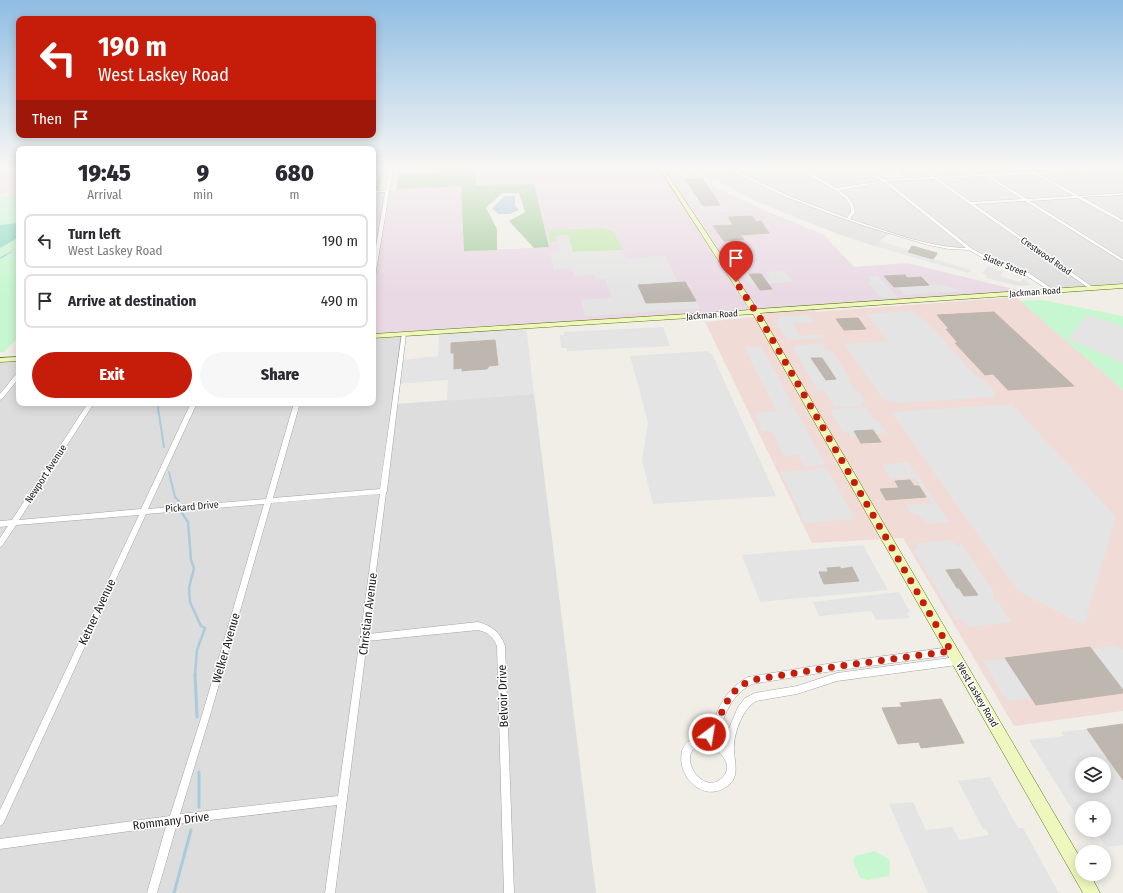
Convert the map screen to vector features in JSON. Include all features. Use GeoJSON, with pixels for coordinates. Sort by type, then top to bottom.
{"type":"FeatureCollection","features":[{"type":"Feature","properties":{"kind":"main road","name":"West Laskey Road"},"geometry":{"type":"LineString","coordinates":[[689,211],[756,312],[1092,893]]}},
{"type":"Feature","properties":{"kind":"main road","name":"Jackman Road"},"geometry":{"type":"LineString","coordinates":[[376,336],[756,312],[1123,286]]}},
{"type":"Feature","properties":{"kind":"main road"},"geometry":{"type":"LineString","coordinates":[[0,360],[16,359]]}},
{"type":"Feature","properties":{"kind":"street"},"geometry":{"type":"LineString","coordinates":[[376,259],[384,211]]}},
{"type":"Feature","properties":{"kind":"street"},"geometry":{"type":"LineString","coordinates":[[826,211],[938,247],[970,249]]}},
{"type":"Feature","properties":{"kind":"street"},"geometry":{"type":"LineString","coordinates":[[848,219],[854,215],[854,211]]}},
{"type":"Feature","properties":{"kind":"street","name":"Slater Street"},"geometry":{"type":"LineString","coordinates":[[922,211],[970,249],[994,262],[1027,274],[1052,291]]}},
{"type":"Feature","properties":{"kind":"street","name":"Crestwood Road"},"geometry":{"type":"LineString","coordinates":[[981,211],[1092,288]]}},
{"type":"Feature","properties":{"kind":"street"},"geometry":{"type":"LineString","coordinates":[[1043,211],[1123,261]]}},
{"type":"Feature","properties":{"kind":"street"},"geometry":{"type":"LineString","coordinates":[[1103,211],[1123,222]]}},
{"type":"Feature","properties":{"kind":"street","name":"Christian Avenue"},"geometry":{"type":"LineString","coordinates":[[330,893],[365,638],[404,334]]}},
{"type":"Feature","properties":{"kind":"street"},"geometry":{"type":"LineString","coordinates":[[0,398],[16,378]]}},
{"type":"Feature","properties":{"kind":"street","name":"Newport Avenue"},"geometry":{"type":"LineString","coordinates":[[0,544],[89,406]]}},
{"type":"Feature","properties":{"kind":"street","name":"Ketner Avenue"},"geometry":{"type":"LineString","coordinates":[[0,821],[193,406]]}},
{"type":"Feature","properties":{"kind":"street","name":"Welker Avenue"},"geometry":{"type":"LineString","coordinates":[[152,893],[207,712],[296,406]]}},
{"type":"Feature","properties":{"kind":"street","name":"Pickard Drive"},"geometry":{"type":"LineString","coordinates":[[0,524],[384,490]]}},
{"type":"Feature","properties":{"kind":"street","name":"Belvoir Drive"},"geometry":{"type":"LineString","coordinates":[[365,638],[478,626],[491,631],[499,639],[501,646],[509,893]]}},
{"type":"Feature","properties":{"kind":"street"},"geometry":{"type":"LineString","coordinates":[[954,656],[837,677],[797,690],[755,697],[748,701],[741,710],[731,734],[729,746],[729,776],[720,785],[714,787],[700,784],[689,773],[685,759],[689,746],[709,734],[716,726],[726,702],[734,691],[742,684],[752,680],[833,667],[954,656]]}},
{"type":"Feature","properties":{"kind":"street"},"geometry":{"type":"LineString","coordinates":[[698,740],[705,739],[718,744],[728,756],[730,763]]}},
{"type":"Feature","properties":{"kind":"street","name":"Rommany Drive"},"geometry":{"type":"LineString","coordinates":[[0,844],[173,820],[342,800]]}},
{"type":"Feature","properties":{"kind":"shaded area"},"geometry":{"type":"Polygon","coordinates":[[[376,211],[462,211],[464,251],[549,247],[540,211],[765,211],[824,235],[854,267],[907,263],[1029,293],[376,336],[376,211]]]}},
{"type":"Feature","properties":{"kind":"shaded area"},"geometry":{"type":"Polygon","coordinates":[[[701,211],[728,211],[729,212],[702,212],[701,211]]]}},
{"type":"Feature","properties":{"kind":"shaded area"},"geometry":{"type":"Polygon","coordinates":[[[779,211],[1123,211],[1123,286],[1052,291],[1035,278],[993,262],[970,249],[938,247],[890,233],[874,246],[835,233],[779,211]]]}},
{"type":"Feature","properties":{"kind":"shaded area"},"geometry":{"type":"Polygon","coordinates":[[[569,240],[573,252],[623,250],[627,259],[665,256],[678,282],[685,282],[700,308],[585,316],[581,300],[612,298],[605,279],[596,280],[594,275],[574,276],[572,268],[554,269],[550,254],[561,253],[558,241],[556,241],[569,240]]]}},
{"type":"Feature","properties":{"kind":"shaded area"},"geometry":{"type":"Polygon","coordinates":[[[880,241],[909,250],[908,252],[971,270],[968,273],[874,246],[880,241]]]}},
{"type":"Feature","properties":{"kind":"shaded area"},"geometry":{"type":"Polygon","coordinates":[[[988,266],[1003,272],[1000,276],[1020,282],[1024,279],[1032,285],[1020,286],[986,278],[987,275],[982,273],[988,266]]]}},
{"type":"Feature","properties":{"kind":"shaded area"},"geometry":{"type":"Polygon","coordinates":[[[785,271],[816,312],[1016,297],[1123,390],[1123,711],[1014,726],[903,538],[812,543],[705,322],[765,316],[738,275],[785,271]]]}},
{"type":"Feature","properties":{"kind":"shaded area"},"geometry":{"type":"Polygon","coordinates":[[[785,271],[793,282],[750,285],[742,274],[748,274],[752,280],[770,278],[766,272],[785,271]]]}},
{"type":"Feature","properties":{"kind":"shaded area"},"geometry":{"type":"Polygon","coordinates":[[[877,276],[898,297],[881,298],[867,281],[872,281],[868,277],[877,276]]]}},
{"type":"Feature","properties":{"kind":"shaded area"},"geometry":{"type":"Polygon","coordinates":[[[939,284],[963,291],[905,295],[897,287],[939,284]]]}},
{"type":"Feature","properties":{"kind":"shaded area"},"geometry":{"type":"Polygon","coordinates":[[[911,311],[928,323],[975,375],[985,381],[996,393],[994,397],[896,403],[883,399],[844,344],[888,341],[866,314],[911,311]]]}},
{"type":"Feature","properties":{"kind":"shaded area"},"geometry":{"type":"Polygon","coordinates":[[[809,315],[814,322],[793,324],[801,336],[822,334],[825,338],[787,340],[775,321],[779,321],[777,317],[809,315]]]}},
{"type":"Feature","properties":{"kind":"shaded area"},"geometry":{"type":"Polygon","coordinates":[[[1087,315],[1123,327],[1123,363],[1067,339],[1087,315]]]}},
{"type":"Feature","properties":{"kind":"shaded area"},"geometry":{"type":"Polygon","coordinates":[[[526,326],[534,394],[447,401],[448,380],[397,384],[401,360],[438,356],[439,332],[526,326]]]}},
{"type":"Feature","properties":{"kind":"shaded area"},"geometry":{"type":"Polygon","coordinates":[[[663,327],[670,346],[567,351],[567,348],[561,348],[560,335],[564,335],[564,332],[663,327]]]}},
{"type":"Feature","properties":{"kind":"shaded area"},"geometry":{"type":"Polygon","coordinates":[[[404,334],[395,404],[534,394],[596,893],[0,893],[0,360],[16,359],[16,406],[376,406],[376,336],[404,334]]]}},
{"type":"Feature","properties":{"kind":"shaded area"},"geometry":{"type":"Polygon","coordinates":[[[822,344],[827,351],[832,351],[850,378],[848,380],[856,392],[859,391],[866,402],[861,402],[864,406],[835,407],[823,390],[818,391],[792,348],[796,348],[794,345],[822,344]]]}},
{"type":"Feature","properties":{"kind":"shaded area"},"geometry":{"type":"Polygon","coordinates":[[[761,346],[826,465],[804,467],[798,455],[784,456],[772,431],[762,431],[754,413],[777,411],[744,347],[761,346]]]}},
{"type":"Feature","properties":{"kind":"shaded area"},"geometry":{"type":"Polygon","coordinates":[[[706,351],[712,354],[776,496],[653,504],[642,460],[648,422],[630,356],[706,351]]]}},
{"type":"Feature","properties":{"kind":"shaded area"},"geometry":{"type":"Polygon","coordinates":[[[1012,404],[1116,517],[1084,625],[1018,591],[891,412],[1012,404]]]}},
{"type":"Feature","properties":{"kind":"shaded area"},"geometry":{"type":"Polygon","coordinates":[[[866,407],[876,422],[879,422],[887,434],[876,434],[873,430],[855,431],[857,436],[851,437],[848,432],[843,432],[832,415],[833,413],[831,409],[866,407]]]}},
{"type":"Feature","properties":{"kind":"shaded area"},"geometry":{"type":"Polygon","coordinates":[[[908,462],[949,522],[926,524],[922,517],[910,512],[906,505],[932,503],[915,478],[891,479],[882,465],[908,462]]]}},
{"type":"Feature","properties":{"kind":"shaded area"},"geometry":{"type":"Polygon","coordinates":[[[827,468],[855,519],[805,523],[781,472],[827,468]]]}},
{"type":"Feature","properties":{"kind":"shaded area"},"geometry":{"type":"Polygon","coordinates":[[[952,540],[957,547],[962,544],[994,592],[993,599],[999,603],[1012,622],[968,627],[963,620],[956,621],[913,549],[919,549],[916,543],[952,540]]]}},
{"type":"Feature","properties":{"kind":"shaded area"},"geometry":{"type":"Polygon","coordinates":[[[863,545],[888,590],[760,602],[742,555],[863,545]]]}},
{"type":"Feature","properties":{"kind":"shaded area"},"geometry":{"type":"Polygon","coordinates":[[[899,592],[910,612],[907,613],[910,618],[876,620],[871,611],[819,616],[813,602],[899,592]]]}},
{"type":"Feature","properties":{"kind":"shaded area"},"geometry":{"type":"Polygon","coordinates":[[[1115,645],[1123,649],[1123,690],[1091,649],[1115,645]]]}},
{"type":"Feature","properties":{"kind":"shaded area"},"geometry":{"type":"Polygon","coordinates":[[[1006,659],[1032,698],[1007,701],[983,661],[1006,659]]]}},
{"type":"Feature","properties":{"kind":"shaded area"},"geometry":{"type":"Polygon","coordinates":[[[1087,729],[1107,757],[1075,757],[1075,793],[1111,793],[1111,763],[1123,780],[1123,845],[1111,846],[1111,845],[1105,845],[1100,837],[1111,837],[1111,801],[1075,801],[1075,814],[1029,740],[1064,736],[1062,732],[1087,729]]]}},
{"type":"Feature","properties":{"kind":"shaded area"},"geometry":{"type":"Polygon","coordinates":[[[990,777],[1018,828],[1023,828],[1059,893],[928,893],[889,804],[913,802],[926,830],[952,827],[959,840],[989,835],[986,829],[983,829],[958,781],[990,777]]]}},
{"type":"Feature","properties":{"kind":"green space"},"geometry":{"type":"Polygon","coordinates":[[[0,211],[16,211],[16,339],[4,352],[0,352],[0,211]]]}},
{"type":"Feature","properties":{"kind":"green space"},"geometry":{"type":"Polygon","coordinates":[[[462,211],[487,211],[497,229],[497,250],[464,251],[462,211]]]}},
{"type":"Feature","properties":{"kind":"green space"},"geometry":{"type":"Polygon","coordinates":[[[525,211],[540,211],[549,247],[534,248],[509,221],[525,212],[525,211]]]}},
{"type":"Feature","properties":{"kind":"green space"},"geometry":{"type":"Polygon","coordinates":[[[16,223],[16,239],[0,248],[0,225],[16,223]]]}},
{"type":"Feature","properties":{"kind":"green space"},"geometry":{"type":"Polygon","coordinates":[[[602,228],[613,231],[623,250],[573,252],[568,235],[555,236],[556,241],[550,242],[549,230],[602,228]]]}},
{"type":"Feature","properties":{"kind":"green space"},"geometry":{"type":"Polygon","coordinates":[[[1042,300],[1123,316],[1123,390],[1020,301],[1042,300]]]}},
{"type":"Feature","properties":{"kind":"green space"},"geometry":{"type":"Polygon","coordinates":[[[874,851],[889,859],[889,876],[868,880],[860,878],[853,861],[855,856],[874,851]]]}},
{"type":"Feature","properties":{"kind":"water"},"geometry":{"type":"Polygon","coordinates":[[[495,211],[517,211],[510,214],[498,214],[495,211]]]}},
{"type":"Feature","properties":{"kind":"building"},"geometry":{"type":"Polygon","coordinates":[[[752,216],[756,222],[761,221],[769,233],[740,235],[744,239],[724,241],[713,226],[733,225],[728,217],[752,216]]]}},
{"type":"Feature","properties":{"kind":"building"},"geometry":{"type":"Polygon","coordinates":[[[912,246],[937,254],[933,259],[908,252],[912,246]]]}},
{"type":"Feature","properties":{"kind":"building"},"geometry":{"type":"Polygon","coordinates":[[[749,274],[761,274],[772,289],[760,290],[749,274]]]}},
{"type":"Feature","properties":{"kind":"building"},"geometry":{"type":"Polygon","coordinates":[[[905,275],[907,278],[921,277],[929,285],[894,287],[884,276],[905,275]]]}},
{"type":"Feature","properties":{"kind":"building"},"geometry":{"type":"Polygon","coordinates":[[[685,282],[696,301],[646,303],[638,285],[685,282]]]}},
{"type":"Feature","properties":{"kind":"building"},"geometry":{"type":"Polygon","coordinates":[[[994,312],[1074,386],[1008,390],[993,374],[985,375],[955,343],[958,343],[937,315],[994,312]]]}},
{"type":"Feature","properties":{"kind":"building"},"geometry":{"type":"Polygon","coordinates":[[[858,318],[866,329],[844,330],[836,319],[858,318]]]}},
{"type":"Feature","properties":{"kind":"building"},"geometry":{"type":"Polygon","coordinates":[[[495,340],[498,365],[489,366],[487,369],[462,371],[462,368],[454,369],[454,353],[451,353],[451,343],[495,340]]]}},
{"type":"Feature","properties":{"kind":"building"},"geometry":{"type":"Polygon","coordinates":[[[811,358],[822,358],[836,379],[826,380],[811,358]]]}},
{"type":"Feature","properties":{"kind":"building"},"geometry":{"type":"Polygon","coordinates":[[[873,430],[881,442],[861,443],[854,431],[873,430]]]}},
{"type":"Feature","properties":{"kind":"building"},"geometry":{"type":"Polygon","coordinates":[[[910,480],[914,486],[919,486],[926,497],[886,500],[880,489],[899,488],[895,481],[910,480]]]}},
{"type":"Feature","properties":{"kind":"building"},"geometry":{"type":"Polygon","coordinates":[[[840,567],[841,569],[852,567],[859,581],[824,584],[819,572],[828,572],[827,568],[840,567]]]}},
{"type":"Feature","properties":{"kind":"building"},"geometry":{"type":"Polygon","coordinates":[[[960,569],[978,595],[964,596],[959,588],[957,588],[946,570],[960,569]]]}},
{"type":"Feature","properties":{"kind":"building"},"geometry":{"type":"Polygon","coordinates":[[[1090,647],[1123,690],[1123,693],[1036,705],[1005,658],[1090,647]]]}},
{"type":"Feature","properties":{"kind":"building"},"geometry":{"type":"Polygon","coordinates":[[[941,699],[964,743],[921,748],[919,742],[898,744],[882,708],[902,707],[900,703],[941,699]]]}},
{"type":"Feature","properties":{"kind":"building"},"geometry":{"type":"Polygon","coordinates":[[[1123,724],[1123,780],[1111,763],[1111,757],[1107,757],[1087,729],[1123,724]]]}},
{"type":"Feature","properties":{"kind":"waterway"},"geometry":{"type":"LineString","coordinates":[[4,256],[11,252]]}},
{"type":"Feature","properties":{"kind":"waterway"},"geometry":{"type":"LineString","coordinates":[[0,258],[4,256]]}},
{"type":"Feature","properties":{"kind":"waterway"},"geometry":{"type":"LineString","coordinates":[[159,406],[164,447]]}},
{"type":"Feature","properties":{"kind":"waterway"},"geometry":{"type":"LineString","coordinates":[[169,472],[175,497],[179,501]]}},
{"type":"Feature","properties":{"kind":"waterway"},"geometry":{"type":"LineString","coordinates":[[182,513],[188,522],[191,560],[194,568],[189,588],[190,602],[201,626],[205,628],[197,650],[195,675]]}},
{"type":"Feature","properties":{"kind":"waterway"},"geometry":{"type":"LineString","coordinates":[[195,675],[197,717]]}},
{"type":"Feature","properties":{"kind":"waterway"},"geometry":{"type":"LineString","coordinates":[[199,772],[199,807]]}},
{"type":"Feature","properties":{"kind":"waterway"},"geometry":{"type":"LineString","coordinates":[[174,893],[191,830]]}},
{"type":"Feature","properties":{"kind":"route"},"geometry":{"type":"LineString","coordinates":[[709,734],[716,726],[726,702],[734,691],[742,684],[752,680],[951,651],[760,318],[736,282]]}}]}
